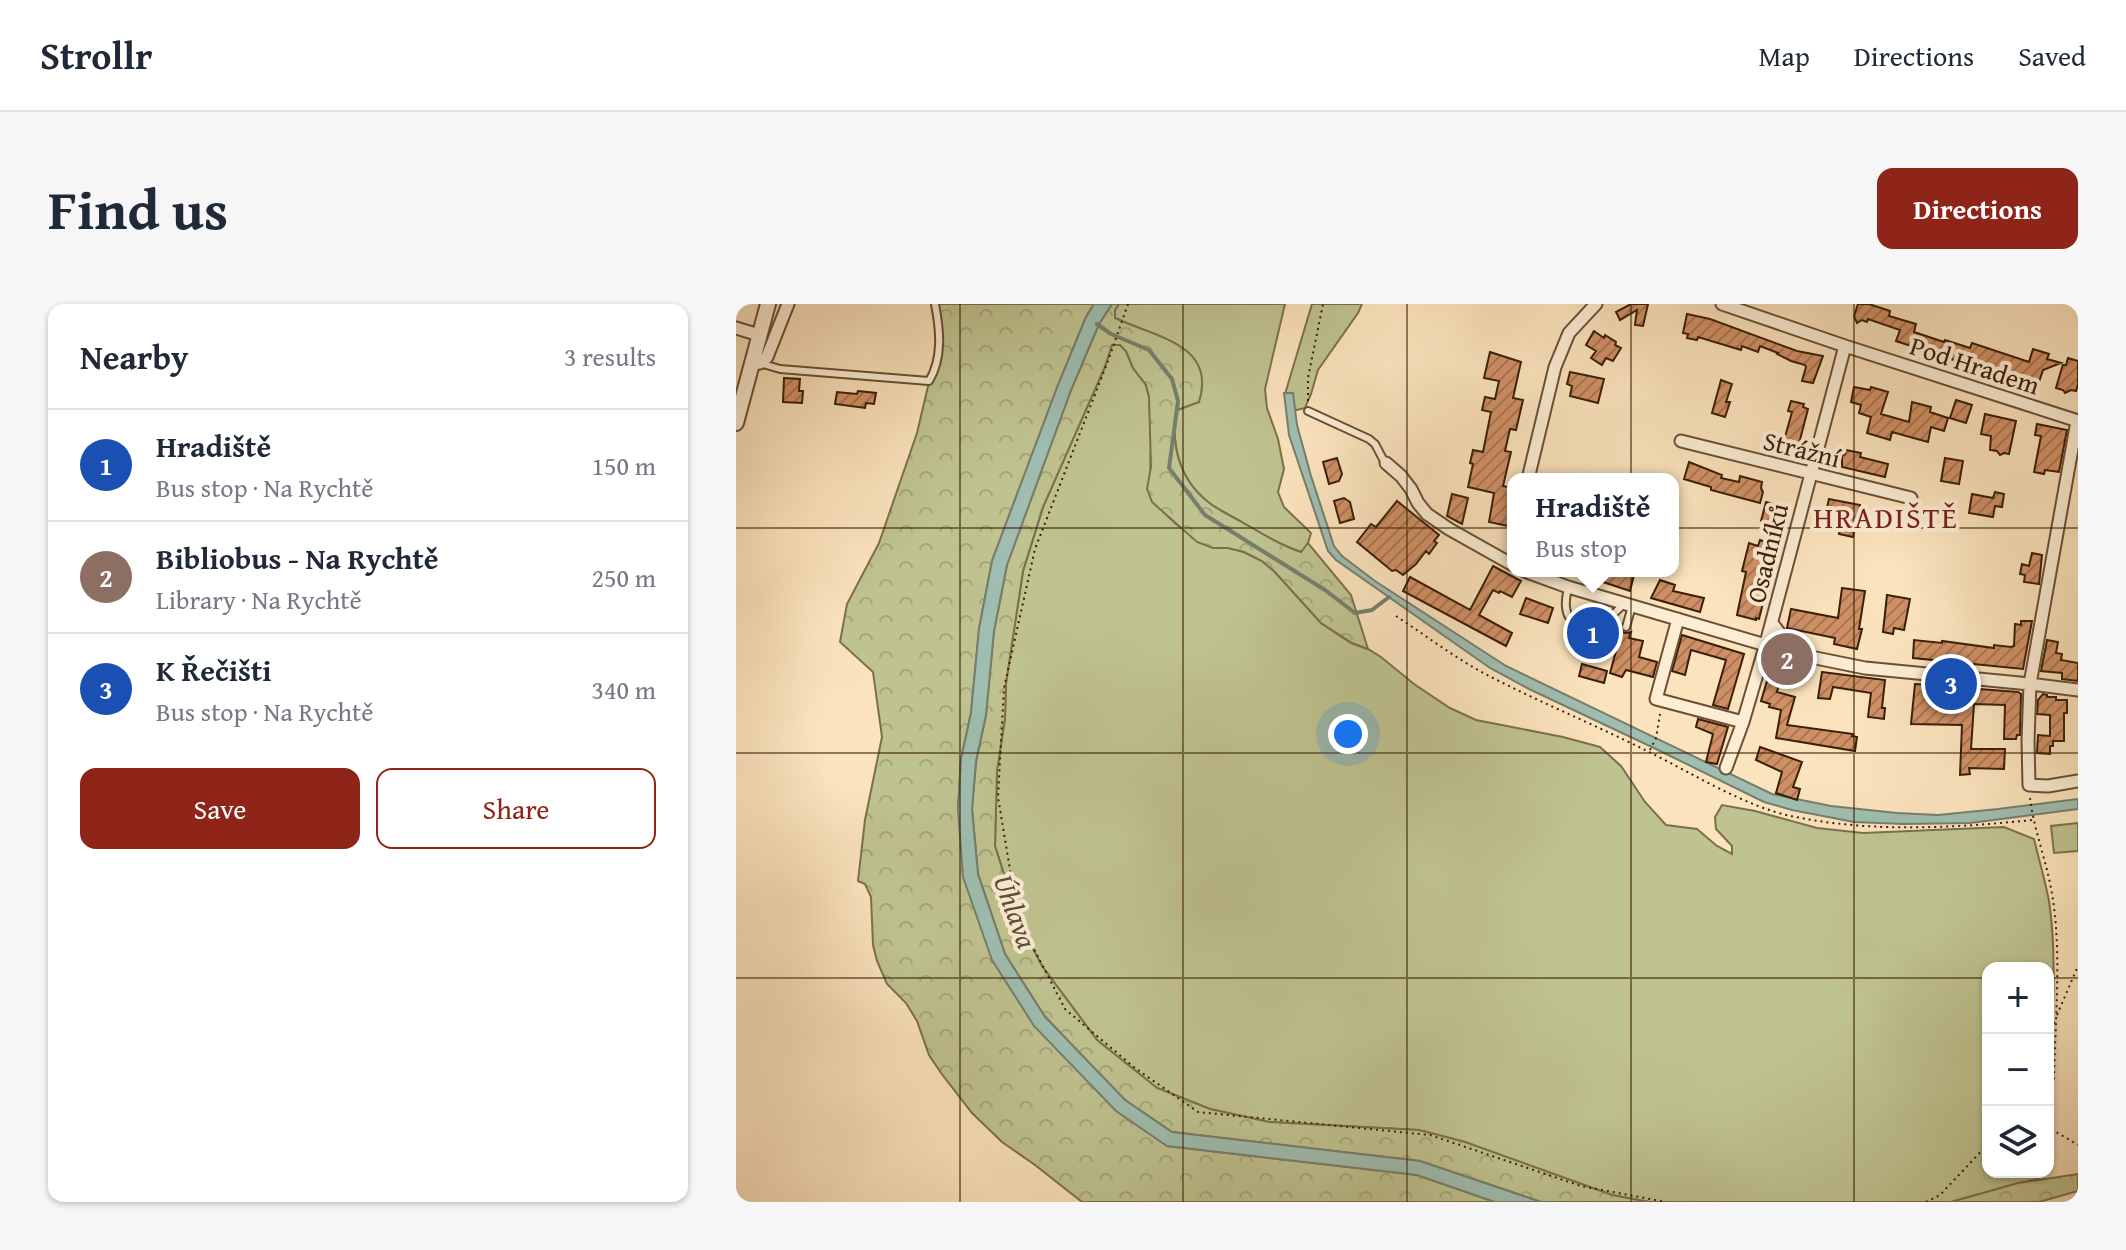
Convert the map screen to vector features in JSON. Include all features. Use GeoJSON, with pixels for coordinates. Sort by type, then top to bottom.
{"type":"FeatureCollection","features":[{"type":"Feature","properties":{"kind":"street"},"geometry":{"type":"LineString","coordinates":[[736,423],[755,363],[768,304]]}},
{"type":"Feature","properties":{"kind":"street"},"geometry":{"type":"LineString","coordinates":[[755,363],[767,357],[788,304]]}},
{"type":"Feature","properties":{"kind":"street"},"geometry":{"type":"LineString","coordinates":[[1529,473],[1555,367],[1569,333],[1596,304]]}},
{"type":"Feature","properties":{"kind":"street","name":"Pod Hradem"},"geometry":{"type":"LineString","coordinates":[[1722,304],[2078,421]]}},
{"type":"Feature","properties":{"kind":"street"},"geometry":{"type":"LineString","coordinates":[[736,328],[759,335]]}},
{"type":"Feature","properties":{"kind":"street","name":"Osadníků"},"geometry":{"type":"LineString","coordinates":[[1726,768],[1772,623],[1845,346]]}},
{"type":"Feature","properties":{"kind":"street"},"geometry":{"type":"LineString","coordinates":[[2078,421],[2030,684],[2028,741],[2029,785],[2048,786],[2078,781]]}},
{"type":"Feature","properties":{"kind":"street","name":"Strážní"},"geometry":{"type":"LineString","coordinates":[[1681,441],[1911,498]]}},
{"type":"Feature","properties":{"kind":"street"},"geometry":{"type":"LineString","coordinates":[[1386,463],[1401,476],[1427,514],[1507,562]]}},
{"type":"Feature","properties":{"kind":"street"},"geometry":{"type":"LineString","coordinates":[[1540,577],[1796,654],[1865,668],[2078,690]]}},
{"type":"Feature","properties":{"kind":"street"},"geometry":{"type":"LineString","coordinates":[[1678,619],[1656,699],[1743,722]]}},
{"type":"Feature","properties":{"kind":"street"},"geometry":{"type":"LineString","coordinates":[[1772,623],[1796,654]]}},
{"type":"Feature","properties":{"kind":"lane"},"geometry":{"type":"LineString","coordinates":[[755,363],[780,369],[929,381],[940,344],[935,304]]}},
{"type":"Feature","properties":{"kind":"lane"},"geometry":{"type":"LineString","coordinates":[[1308,411],[1369,439],[1386,463]]}},
{"type":"Feature","properties":{"kind":"lane"},"geometry":{"type":"LineString","coordinates":[[1568,587],[1566,609],[1573,622],[1583,627],[1603,623],[1628,605]]}},
{"type":"Feature","properties":{"kind":"lane"},"geometry":{"type":"LineString","coordinates":[[1626,627],[1628,605]]}},
{"type":"Feature","properties":{"kind":"path"},"geometry":{"type":"LineString","coordinates":[[1128,304],[1035,549],[1004,688],[998,797],[1018,918],[1065,1009],[1135,1068],[1198,1112],[1430,1135],[1581,1186],[1666,1202]]}},
{"type":"Feature","properties":{"kind":"path"},"geometry":{"type":"LineString","coordinates":[[1308,411],[1308,378],[1323,304]]}},
{"type":"Feature","properties":{"kind":"path"},"geometry":{"type":"LineString","coordinates":[[1396,616],[1490,677],[1757,806],[1787,816],[1854,826],[1901,828],[2033,820]]}},
{"type":"Feature","properties":{"kind":"path"},"geometry":{"type":"LineString","coordinates":[[1649,752],[1656,738],[1662,701]]}},
{"type":"Feature","properties":{"kind":"path"},"geometry":{"type":"LineString","coordinates":[[2031,805],[2053,896],[2056,938],[2054,1079]]}},
{"type":"Feature","properties":{"kind":"path"},"geometry":{"type":"LineString","coordinates":[[2055,1020],[2078,966]]}},
{"type":"Feature","properties":{"kind":"path"},"geometry":{"type":"LineString","coordinates":[[2054,1130],[2078,1145]]}},
{"type":"Feature","properties":{"kind":"path"},"geometry":{"type":"LineString","coordinates":[[1926,1202],[1940,1195],[1982,1150]]}},
{"type":"Feature","properties":{"kind":"green space"},"geometry":{"type":"Polygon","coordinates":[[[933,304],[1094,304],[1058,385],[992,561],[979,629],[971,713],[961,759],[958,809],[992,960],[1167,1146],[1417,1175],[1495,1202],[1082,1202],[1002,1142],[972,1113],[929,1055],[917,1021],[906,1003],[887,984],[877,961],[873,945],[871,897],[865,884],[858,881],[865,820],[882,737],[873,672],[840,642],[847,604],[879,543],[917,433],[937,348],[933,304]]]}},
{"type":"Feature","properties":{"kind":"green space"},"geometry":{"type":"Polygon","coordinates":[[[1112,304],[1119,304],[1115,318],[1179,345],[1199,367],[1202,383],[1199,402],[1177,410],[1175,423],[1179,460],[1197,492],[1215,507],[1279,543],[1301,552],[1308,543],[1351,595],[1368,649],[1352,643],[1321,623],[1262,561],[1244,552],[1213,548],[1197,542],[1152,502],[1147,489],[1151,467],[1146,385],[1133,368],[1126,351],[1120,345],[1112,345],[1043,507],[1023,571],[1006,683],[1005,718],[997,771],[995,846],[1020,924],[1042,966],[1097,1040],[1157,1088],[1210,1109],[1269,1122],[1419,1130],[1465,1142],[1612,1195],[1649,1202],[1541,1202],[1420,1161],[1172,1132],[1125,1100],[1045,1017],[1005,954],[978,874],[972,809],[994,631],[1007,565],[1071,390],[1099,324],[1112,304]]]}},
{"type":"Feature","properties":{"kind":"green space"},"geometry":{"type":"Polygon","coordinates":[[[1119,304],[1285,304],[1265,389],[1267,408],[1284,469],[1278,492],[1284,507],[1311,533],[1302,552],[1273,540],[1209,503],[1191,484],[1176,449],[1175,423],[1177,410],[1199,402],[1176,344],[1115,318],[1119,304]]]}},
{"type":"Feature","properties":{"kind":"green space"},"geometry":{"type":"Polygon","coordinates":[[[1312,304],[1362,304],[1318,370],[1305,408],[1297,410],[1287,406],[1285,394],[1312,304]]]}},
{"type":"Feature","properties":{"kind":"green space"},"geometry":{"type":"Polygon","coordinates":[[[1112,345],[1120,345],[1146,385],[1153,502],[1176,524],[1213,548],[1244,552],[1262,561],[1321,623],[1351,643],[1381,657],[1450,708],[1476,720],[1600,747],[1621,766],[1645,802],[1666,825],[1697,829],[1732,854],[1732,846],[1716,829],[1715,817],[1722,805],[1817,828],[1863,833],[2004,827],[2034,839],[2049,901],[2054,962],[1982,962],[1982,1178],[2039,1178],[1951,1202],[1649,1202],[1612,1195],[1465,1142],[1419,1130],[1269,1122],[1210,1109],[1157,1088],[1097,1040],[1042,966],[1020,925],[995,846],[997,771],[1005,718],[1006,683],[1023,571],[1043,507],[1112,345]]]}},
{"type":"Feature","properties":{"kind":"green space"},"geometry":{"type":"Polygon","coordinates":[[[2078,823],[2078,851],[2054,853],[2051,826],[2078,823]]]}},
{"type":"Feature","properties":{"kind":"green space"},"geometry":{"type":"Polygon","coordinates":[[[2078,1174],[2078,1191],[2039,1202],[1951,1202],[2018,1183],[2078,1174]]]}},
{"type":"Feature","properties":{"kind":"shaded area"},"geometry":{"type":"Polygon","coordinates":[[[1094,304],[1112,304],[1099,324],[1071,390],[1007,565],[994,631],[986,715],[976,761],[972,809],[978,874],[1005,954],[1045,1017],[1125,1100],[1172,1132],[1420,1161],[1541,1202],[1495,1202],[1417,1175],[1167,1146],[1116,1111],[1034,1026],[992,960],[963,877],[958,809],[961,759],[971,713],[979,629],[992,561],[1058,385],[1094,304]]]}},
{"type":"Feature","properties":{"kind":"shaded area"},"geometry":{"type":"Polygon","coordinates":[[[1284,393],[1293,393],[1297,425],[1311,476],[1334,546],[1342,556],[1506,666],[1772,794],[1831,806],[1897,813],[1938,815],[2078,799],[2078,809],[1970,823],[1903,824],[1854,822],[1792,810],[1764,802],[1529,689],[1490,668],[1336,560],[1328,551],[1289,435],[1284,393]]]}},
{"type":"Feature","properties":{"kind":"building"},"geometry":{"type":"Polygon","coordinates":[[[1631,304],[1648,304],[1643,326],[1635,325],[1637,310],[1620,320],[1616,312],[1631,304]]]}},
{"type":"Feature","properties":{"kind":"building"},"geometry":{"type":"Polygon","coordinates":[[[1858,304],[1890,311],[1889,316],[1916,324],[1914,332],[1944,342],[1970,348],[1972,343],[2029,362],[2033,349],[2049,354],[2047,359],[2061,363],[2043,370],[2039,382],[1974,363],[1960,362],[1896,341],[1900,330],[1868,319],[1867,322],[1862,320],[1857,323],[1854,316],[1858,304]]]}},
{"type":"Feature","properties":{"kind":"building"},"geometry":{"type":"Polygon","coordinates":[[[1687,314],[1710,319],[1797,351],[1823,356],[1813,383],[1802,381],[1805,365],[1760,346],[1758,352],[1698,337],[1697,340],[1687,338],[1688,334],[1683,333],[1687,314]]]}},
{"type":"Feature","properties":{"kind":"building"},"geometry":{"type":"Polygon","coordinates":[[[1594,331],[1604,338],[1605,335],[1621,348],[1613,361],[1606,358],[1602,365],[1591,358],[1596,351],[1586,345],[1594,331]]]}},
{"type":"Feature","properties":{"kind":"building"},"geometry":{"type":"Polygon","coordinates":[[[1490,352],[1521,362],[1513,398],[1523,400],[1516,430],[1510,429],[1505,451],[1511,452],[1503,486],[1507,487],[1507,526],[1489,522],[1494,493],[1468,487],[1473,450],[1483,452],[1491,412],[1482,410],[1485,397],[1495,399],[1499,381],[1484,378],[1490,352]]]}},
{"type":"Feature","properties":{"kind":"building"},"geometry":{"type":"Polygon","coordinates":[[[2068,358],[2078,361],[2078,384],[2076,391],[2065,393],[2056,388],[2063,364],[2066,365],[2068,358]]]}},
{"type":"Feature","properties":{"kind":"building"},"geometry":{"type":"Polygon","coordinates":[[[1570,372],[1604,379],[1598,403],[1570,396],[1572,386],[1567,384],[1570,372]]]}},
{"type":"Feature","properties":{"kind":"building"},"geometry":{"type":"Polygon","coordinates":[[[784,378],[800,379],[802,403],[783,402],[784,378]]]}},
{"type":"Feature","properties":{"kind":"building"},"geometry":{"type":"Polygon","coordinates":[[[1721,380],[1732,384],[1725,417],[1712,413],[1721,380]]]}},
{"type":"Feature","properties":{"kind":"building"},"geometry":{"type":"Polygon","coordinates":[[[1854,387],[1870,390],[1871,387],[1888,392],[1881,414],[1909,422],[1912,402],[1931,407],[1930,412],[1948,418],[1944,431],[1931,427],[1928,442],[1892,432],[1890,440],[1867,433],[1871,417],[1859,413],[1861,405],[1851,402],[1854,387]]]}},
{"type":"Feature","properties":{"kind":"building"},"geometry":{"type":"Polygon","coordinates":[[[858,391],[876,393],[874,404],[866,403],[865,408],[835,404],[837,392],[857,394],[858,391]]]}},
{"type":"Feature","properties":{"kind":"building"},"geometry":{"type":"Polygon","coordinates":[[[1956,400],[1972,405],[1966,423],[1950,418],[1956,400]]]}},
{"type":"Feature","properties":{"kind":"building"},"geometry":{"type":"Polygon","coordinates":[[[1791,401],[1804,404],[1803,407],[1808,409],[1796,455],[1781,451],[1792,412],[1788,411],[1791,401]]]}},
{"type":"Feature","properties":{"kind":"building"},"geometry":{"type":"Polygon","coordinates":[[[1985,414],[2016,421],[2009,454],[2000,455],[1990,450],[1991,436],[1981,434],[1985,414]]]}},
{"type":"Feature","properties":{"kind":"building"},"geometry":{"type":"Polygon","coordinates":[[[2037,424],[2067,430],[2059,472],[2034,472],[2041,436],[2035,435],[2037,424]]]}},
{"type":"Feature","properties":{"kind":"building"},"geometry":{"type":"Polygon","coordinates":[[[1846,450],[1888,464],[1885,477],[1842,467],[1842,456],[1846,450]]]}},
{"type":"Feature","properties":{"kind":"building"},"geometry":{"type":"Polygon","coordinates":[[[1337,458],[1342,474],[1339,481],[1329,484],[1323,462],[1337,458]]]}},
{"type":"Feature","properties":{"kind":"building"},"geometry":{"type":"Polygon","coordinates":[[[1945,458],[1963,461],[1959,484],[1941,481],[1945,458]]]}},
{"type":"Feature","properties":{"kind":"building"},"geometry":{"type":"Polygon","coordinates":[[[1689,462],[1722,475],[1721,478],[1739,482],[1740,476],[1762,482],[1760,503],[1684,479],[1689,462]]]}},
{"type":"Feature","properties":{"kind":"building"},"geometry":{"type":"Polygon","coordinates":[[[1995,492],[2004,494],[2002,507],[1995,506],[1993,517],[1969,513],[1972,494],[1993,498],[1995,492]]]}},
{"type":"Feature","properties":{"kind":"building"},"geometry":{"type":"Polygon","coordinates":[[[1452,494],[1468,498],[1462,524],[1447,516],[1452,494]]]}},
{"type":"Feature","properties":{"kind":"building"},"geometry":{"type":"Polygon","coordinates":[[[1344,498],[1350,502],[1354,519],[1340,523],[1334,501],[1344,498]]]}},
{"type":"Feature","properties":{"kind":"building"},"geometry":{"type":"Polygon","coordinates":[[[1829,499],[1860,505],[1853,537],[1839,534],[1842,517],[1826,512],[1829,499]]]}},
{"type":"Feature","properties":{"kind":"building"},"geometry":{"type":"Polygon","coordinates":[[[1397,501],[1439,535],[1429,554],[1426,551],[1403,575],[1392,571],[1357,542],[1371,524],[1376,527],[1397,501]]]}},
{"type":"Feature","properties":{"kind":"building"},"geometry":{"type":"Polygon","coordinates":[[[1766,502],[1783,507],[1776,544],[1761,521],[1766,502]]]}},
{"type":"Feature","properties":{"kind":"building"},"geometry":{"type":"Polygon","coordinates":[[[1760,540],[1781,547],[1759,619],[1756,620],[1737,615],[1749,543],[1758,546],[1760,540]]]}},
{"type":"Feature","properties":{"kind":"building"},"geometry":{"type":"Polygon","coordinates":[[[2032,553],[2042,555],[2039,584],[2024,582],[2025,575],[2020,574],[2022,564],[2029,566],[2032,553]]]}},
{"type":"Feature","properties":{"kind":"building"},"geometry":{"type":"Polygon","coordinates":[[[1493,566],[1507,574],[1507,577],[1521,581],[1512,597],[1493,590],[1479,615],[1512,633],[1506,646],[1403,591],[1410,577],[1470,610],[1493,566]]]}},
{"type":"Feature","properties":{"kind":"building"},"geometry":{"type":"Polygon","coordinates":[[[1601,577],[1634,577],[1630,591],[1600,581],[1601,577]]]}},
{"type":"Feature","properties":{"kind":"building"},"geometry":{"type":"Polygon","coordinates":[[[1660,580],[1675,585],[1673,591],[1704,598],[1700,612],[1651,598],[1660,580]]]}},
{"type":"Feature","properties":{"kind":"building"},"geometry":{"type":"Polygon","coordinates":[[[1842,588],[1865,591],[1857,649],[1834,644],[1835,638],[1787,628],[1791,609],[1838,618],[1842,588]]]}},
{"type":"Feature","properties":{"kind":"building"},"geometry":{"type":"Polygon","coordinates":[[[1887,595],[1910,599],[1904,630],[1894,628],[1893,634],[1883,632],[1887,595]]]}},
{"type":"Feature","properties":{"kind":"building"},"geometry":{"type":"Polygon","coordinates":[[[1526,598],[1553,608],[1548,623],[1520,614],[1526,598]]]}},
{"type":"Feature","properties":{"kind":"building"},"geometry":{"type":"Polygon","coordinates":[[[2021,621],[2032,621],[2023,669],[1913,658],[1914,640],[1994,648],[1994,645],[2014,646],[2015,624],[2021,625],[2021,621]]]}},
{"type":"Feature","properties":{"kind":"building"},"geometry":{"type":"Polygon","coordinates":[[[1616,628],[1625,633],[1631,632],[1629,638],[1643,641],[1639,657],[1657,662],[1653,677],[1626,670],[1622,677],[1610,673],[1616,651],[1611,646],[1616,628]]]}},
{"type":"Feature","properties":{"kind":"building"},"geometry":{"type":"Polygon","coordinates":[[[1682,635],[1744,654],[1728,709],[1713,705],[1726,660],[1691,650],[1685,675],[1672,671],[1682,635]]]}},
{"type":"Feature","properties":{"kind":"building"},"geometry":{"type":"Polygon","coordinates":[[[2047,640],[2058,642],[2056,653],[2062,654],[2061,660],[2078,663],[2078,681],[2062,679],[2062,673],[2041,671],[2047,640]]]}},
{"type":"Feature","properties":{"kind":"building"},"geometry":{"type":"Polygon","coordinates":[[[1582,664],[1607,671],[1604,683],[1579,676],[1582,664]]]}},
{"type":"Feature","properties":{"kind":"building"},"geometry":{"type":"Polygon","coordinates":[[[1822,672],[1885,680],[1884,719],[1868,717],[1871,693],[1833,687],[1830,699],[1818,698],[1822,672]]]}},
{"type":"Feature","properties":{"kind":"building"},"geometry":{"type":"Polygon","coordinates":[[[1767,681],[1779,684],[1777,692],[1795,697],[1787,725],[1853,734],[1857,737],[1855,751],[1776,738],[1781,710],[1761,701],[1767,681]]]}},
{"type":"Feature","properties":{"kind":"building"},"geometry":{"type":"Polygon","coordinates":[[[1915,684],[2021,694],[2020,735],[2016,739],[2004,739],[2005,705],[1974,704],[1971,749],[2005,749],[2004,769],[1969,768],[1970,774],[1960,775],[1962,725],[1911,724],[1915,684]]]}},
{"type":"Feature","properties":{"kind":"building"},"geometry":{"type":"Polygon","coordinates":[[[2043,694],[2056,697],[2056,700],[2067,700],[2064,741],[2053,741],[2050,754],[2037,753],[2038,735],[2050,736],[2050,715],[2037,714],[2038,700],[2043,694]]]}},
{"type":"Feature","properties":{"kind":"building"},"geometry":{"type":"Polygon","coordinates":[[[1698,719],[1728,727],[1717,764],[1706,762],[1713,734],[1696,727],[1698,719]]]}},
{"type":"Feature","properties":{"kind":"building"},"geometry":{"type":"Polygon","coordinates":[[[1760,747],[1802,762],[1793,787],[1800,789],[1797,800],[1776,793],[1782,772],[1756,760],[1760,747]]]}},
{"type":"Feature","properties":{"kind":"waterway"},"geometry":{"type":"LineString","coordinates":[[1097,324],[1111,334],[1149,350],[1172,379],[1178,401],[1169,468],[1205,515],[1325,590],[1355,613],[1372,610],[1389,597]]}},
{"type":"Feature","properties":{"kind":"place","name":"Hradiště"},"geometry":{"type":"Point","coordinates":[1593,633]}},
{"type":"Feature","properties":{"kind":"place","name":"Bibliobus - Na Rychtě"},"geometry":{"type":"Point","coordinates":[1787,659]}},
{"type":"Feature","properties":{"kind":"place","name":"K Řečišti"},"geometry":{"type":"Point","coordinates":[1951,684]}},
{"type":"Feature","properties":{"kind":"district","name":"HRADIŠTĚ"},"geometry":{"type":"Point","coordinates":[1886,517]}},
{"type":"Feature","properties":{"kind":"water label","name":"Úhlava"},"geometry":{"type":"Point","coordinates":[1016,911]}}]}
